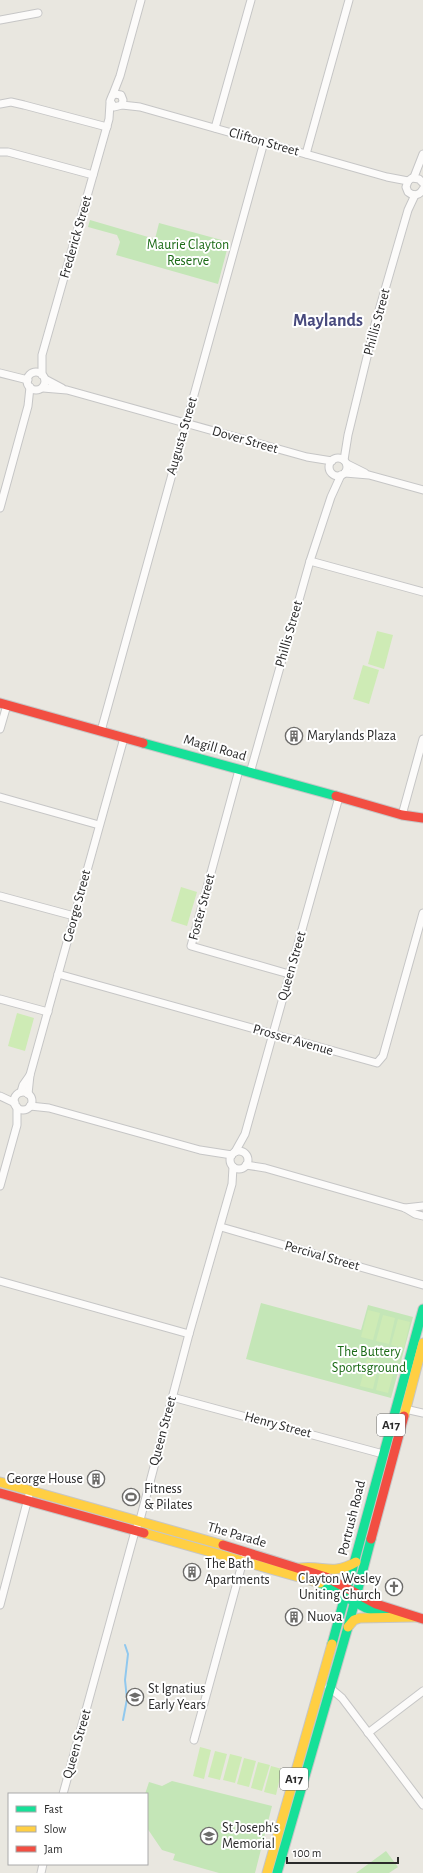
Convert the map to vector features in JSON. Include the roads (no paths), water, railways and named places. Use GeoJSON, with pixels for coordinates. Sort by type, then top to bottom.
{"type":"FeatureCollection","features":[{"type":"Feature","properties":{"kind":"main road","name":"Magill Road"},"geometry":{"type":"LineString","coordinates":[[3,704],[402,815],[423,818]]}},
{"type":"Feature","properties":{"kind":"main road","name":"Portrush Road"},"geometry":{"type":"LineString","coordinates":[[277,1873],[325,1686],[347,1593],[423,1309]]}},
{"type":"Feature","properties":{"kind":"main road","name":"Portrush Road"},"geometry":{"type":"LineString","coordinates":[[267,1873],[325,1686],[348,1627],[423,1344]]}},
{"type":"Feature","properties":{"kind":"main road","name":"The Parade"},"geometry":{"type":"LineString","coordinates":[[0,1482],[243,1561],[300,1568],[326,1577],[355,1598],[419,1618]]}},
{"type":"Feature","properties":{"kind":"main road","name":"The Parade"},"geometry":{"type":"LineString","coordinates":[[0,1493],[246,1551],[272,1564],[347,1593]]}},
{"type":"Feature","properties":{"kind":"main road"},"geometry":{"type":"LineString","coordinates":[[300,1568],[311,1566],[328,1571],[342,1570],[356,1562]]}},
{"type":"Feature","properties":{"kind":"main road"},"geometry":{"type":"LineString","coordinates":[[348,1627],[354,1620],[360,1618],[419,1618]]}},
{"type":"Feature","properties":{"kind":"street"},"geometry":{"type":"LineString","coordinates":[[121,106],[119,95],[120,76],[141,0]]}},
{"type":"Feature","properties":{"kind":"street"},"geometry":{"type":"LineString","coordinates":[[216,128],[251,0]]}},
{"type":"Feature","properties":{"kind":"street"},"geometry":{"type":"LineString","coordinates":[[306,154],[349,0]]}},
{"type":"Feature","properties":{"kind":"street"},"geometry":{"type":"LineString","coordinates":[[0,20],[38,13]]}},
{"type":"Feature","properties":{"kind":"street","name":"Clifton Street"},"geometry":{"type":"LineString","coordinates":[[119,95],[140,107]]}},
{"type":"Feature","properties":{"kind":"street","name":"Frederick Street"},"geometry":{"type":"LineString","coordinates":[[29,384],[32,373],[42,355],[110,119],[110,98],[119,95]]}},
{"type":"Feature","properties":{"kind":"street"},"geometry":{"type":"LineString","coordinates":[[0,104],[11,102],[107,128]]}},
{"type":"Feature","properties":{"kind":"street","name":"Clifton Street"},"geometry":{"type":"LineString","coordinates":[[110,103],[114,107],[140,107],[417,186]]}},
{"type":"Feature","properties":{"kind":"street","name":"Frederick Street"},"geometry":{"type":"LineString","coordinates":[[110,119],[121,106]]}},
{"type":"Feature","properties":{"kind":"street","name":"Augusta Street"},"geometry":{"type":"LineString","coordinates":[[101,731],[264,142]]}},
{"type":"Feature","properties":{"kind":"street"},"geometry":{"type":"LineString","coordinates":[[0,152],[8,152],[93,175]]}},
{"type":"Feature","properties":{"kind":"street","name":"Phillis Street"},"geometry":{"type":"LineString","coordinates":[[250,773],[310,561],[331,497],[337,464],[348,435],[376,324],[408,210],[417,186],[422,156]]}},
{"type":"Feature","properties":{"kind":"street","name":"Frederick Street"},"geometry":{"type":"LineString","coordinates":[[40,389],[43,377],[42,355]]}},
{"type":"Feature","properties":{"kind":"street","name":"Dover Street"},"geometry":{"type":"LineString","coordinates":[[32,373],[36,372],[67,390],[337,464],[369,475],[423,490]]}},
{"type":"Feature","properties":{"kind":"street"},"geometry":{"type":"LineString","coordinates":[[0,373],[29,384],[28,406],[0,508]]}},
{"type":"Feature","properties":{"kind":"street","name":"Dover Street"},"geometry":{"type":"LineString","coordinates":[[29,384],[40,389],[67,390]]}},
{"type":"Feature","properties":{"kind":"street"},"geometry":{"type":"LineString","coordinates":[[28,406],[40,389]]}},
{"type":"Feature","properties":{"kind":"street","name":"Dover Street"},"geometry":{"type":"LineString","coordinates":[[337,464],[343,474],[369,475]]}},
{"type":"Feature","properties":{"kind":"street","name":"Phillis Street"},"geometry":{"type":"LineString","coordinates":[[331,497],[343,474],[337,464]]}},
{"type":"Feature","properties":{"kind":"street"},"geometry":{"type":"LineString","coordinates":[[310,561],[423,592]]}},
{"type":"Feature","properties":{"kind":"street"},"geometry":{"type":"LineString","coordinates":[[0,729],[3,704]]}},
{"type":"Feature","properties":{"kind":"street","name":"George Street"},"geometry":{"type":"LineString","coordinates":[[0,1186],[23,1101],[23,1085],[30,1075],[124,738]]}},
{"type":"Feature","properties":{"kind":"street"},"geometry":{"type":"LineString","coordinates":[[402,815],[423,739]]}},
{"type":"Feature","properties":{"kind":"street","name":"Foster Street"},"geometry":{"type":"LineString","coordinates":[[239,770],[191,946],[289,974]]}},
{"type":"Feature","properties":{"kind":"street"},"geometry":{"type":"LineString","coordinates":[[0,797],[99,825]]}},
{"type":"Feature","properties":{"kind":"street","name":"Queen Street"},"geometry":{"type":"LineString","coordinates":[[63,1793],[138,1526],[189,1334],[232,1184],[272,1034],[339,797]]}},
{"type":"Feature","properties":{"kind":"street"},"geometry":{"type":"LineString","coordinates":[[0,896],[74,916]]}},
{"type":"Feature","properties":{"kind":"street","name":"Prosser Avenue"},"geometry":{"type":"LineString","coordinates":[[58,974],[374,1063],[379,1061],[383,1056],[423,913]]}},
{"type":"Feature","properties":{"kind":"street"},"geometry":{"type":"LineString","coordinates":[[0,999],[48,1012]]}},
{"type":"Feature","properties":{"kind":"street"},"geometry":{"type":"LineString","coordinates":[[0,1095],[23,1101],[38,1101],[49,1108],[405,1208],[414,1214],[423,1216]]}},
{"type":"Feature","properties":{"kind":"street"},"geometry":{"type":"LineString","coordinates":[[405,1208],[423,1206]]}},
{"type":"Feature","properties":{"kind":"street","name":"Percival Street"},"geometry":{"type":"LineString","coordinates":[[220,1226],[423,1285]]}},
{"type":"Feature","properties":{"kind":"street"},"geometry":{"type":"LineString","coordinates":[[0,1281],[189,1334]]}},
{"type":"Feature","properties":{"kind":"street","name":"Henry Street"},"geometry":{"type":"LineString","coordinates":[[172,1397],[383,1454]]}},
{"type":"Feature","properties":{"kind":"street"},"geometry":{"type":"LineString","coordinates":[[405,1408],[423,1413]]}},
{"type":"Feature","properties":{"kind":"street"},"geometry":{"type":"LineString","coordinates":[[0,1605],[30,1491]]}},
{"type":"Feature","properties":{"kind":"street"},"geometry":{"type":"LineString","coordinates":[[194,1740],[246,1551]]}},
{"type":"Feature","properties":{"kind":"street"},"geometry":{"type":"LineString","coordinates":[[325,1686],[342,1698],[423,1805]]}},
{"type":"Feature","properties":{"kind":"street"},"geometry":{"type":"LineString","coordinates":[[368,1733],[423,1691]]}},
{"type":"Feature","properties":{"kind":"waterway"},"geometry":{"type":"LineString","coordinates":[[123,1720],[127,1699],[125,1680],[128,1654],[125,1645]]}},
{"type":"Feature","properties":{"kind":"place","name":"Marylands Plaza"},"geometry":{"type":"Point","coordinates":[294,736]}},
{"type":"Feature","properties":{"kind":"place","name":"George House"},"geometry":{"type":"Point","coordinates":[96,1479]}},
{"type":"Feature","properties":{"kind":"place","name":"Fitness & Pilates"},"geometry":{"type":"Point","coordinates":[131,1497]}},
{"type":"Feature","properties":{"kind":"place","name":"The Bath Apartments"},"geometry":{"type":"Point","coordinates":[192,1572]}},
{"type":"Feature","properties":{"kind":"place","name":"Clayton Wesley Uniting Church"},"geometry":{"type":"Point","coordinates":[394,1587]}},
{"type":"Feature","properties":{"kind":"place","name":"Nuova"},"geometry":{"type":"Point","coordinates":[294,1617]}},
{"type":"Feature","properties":{"kind":"place","name":"St Ignatius Early Years"},"geometry":{"type":"Point","coordinates":[135,1697]}},
{"type":"Feature","properties":{"kind":"place","name":"St Joseph's Memorial"},"geometry":{"type":"Point","coordinates":[209,1836]}},
{"type":"Feature","properties":{"kind":"district","name":"Maylands"},"geometry":{"type":"Point","coordinates":[328,321]}},
{"type":"Feature","properties":{"kind":"park label","name":"Maurie Clayton Reserve"},"geometry":{"type":"Point","coordinates":[188,254]}},
{"type":"Feature","properties":{"kind":"park label","name":"The Buttery Sportsground"},"geometry":{"type":"Point","coordinates":[369,1360]}}]}
